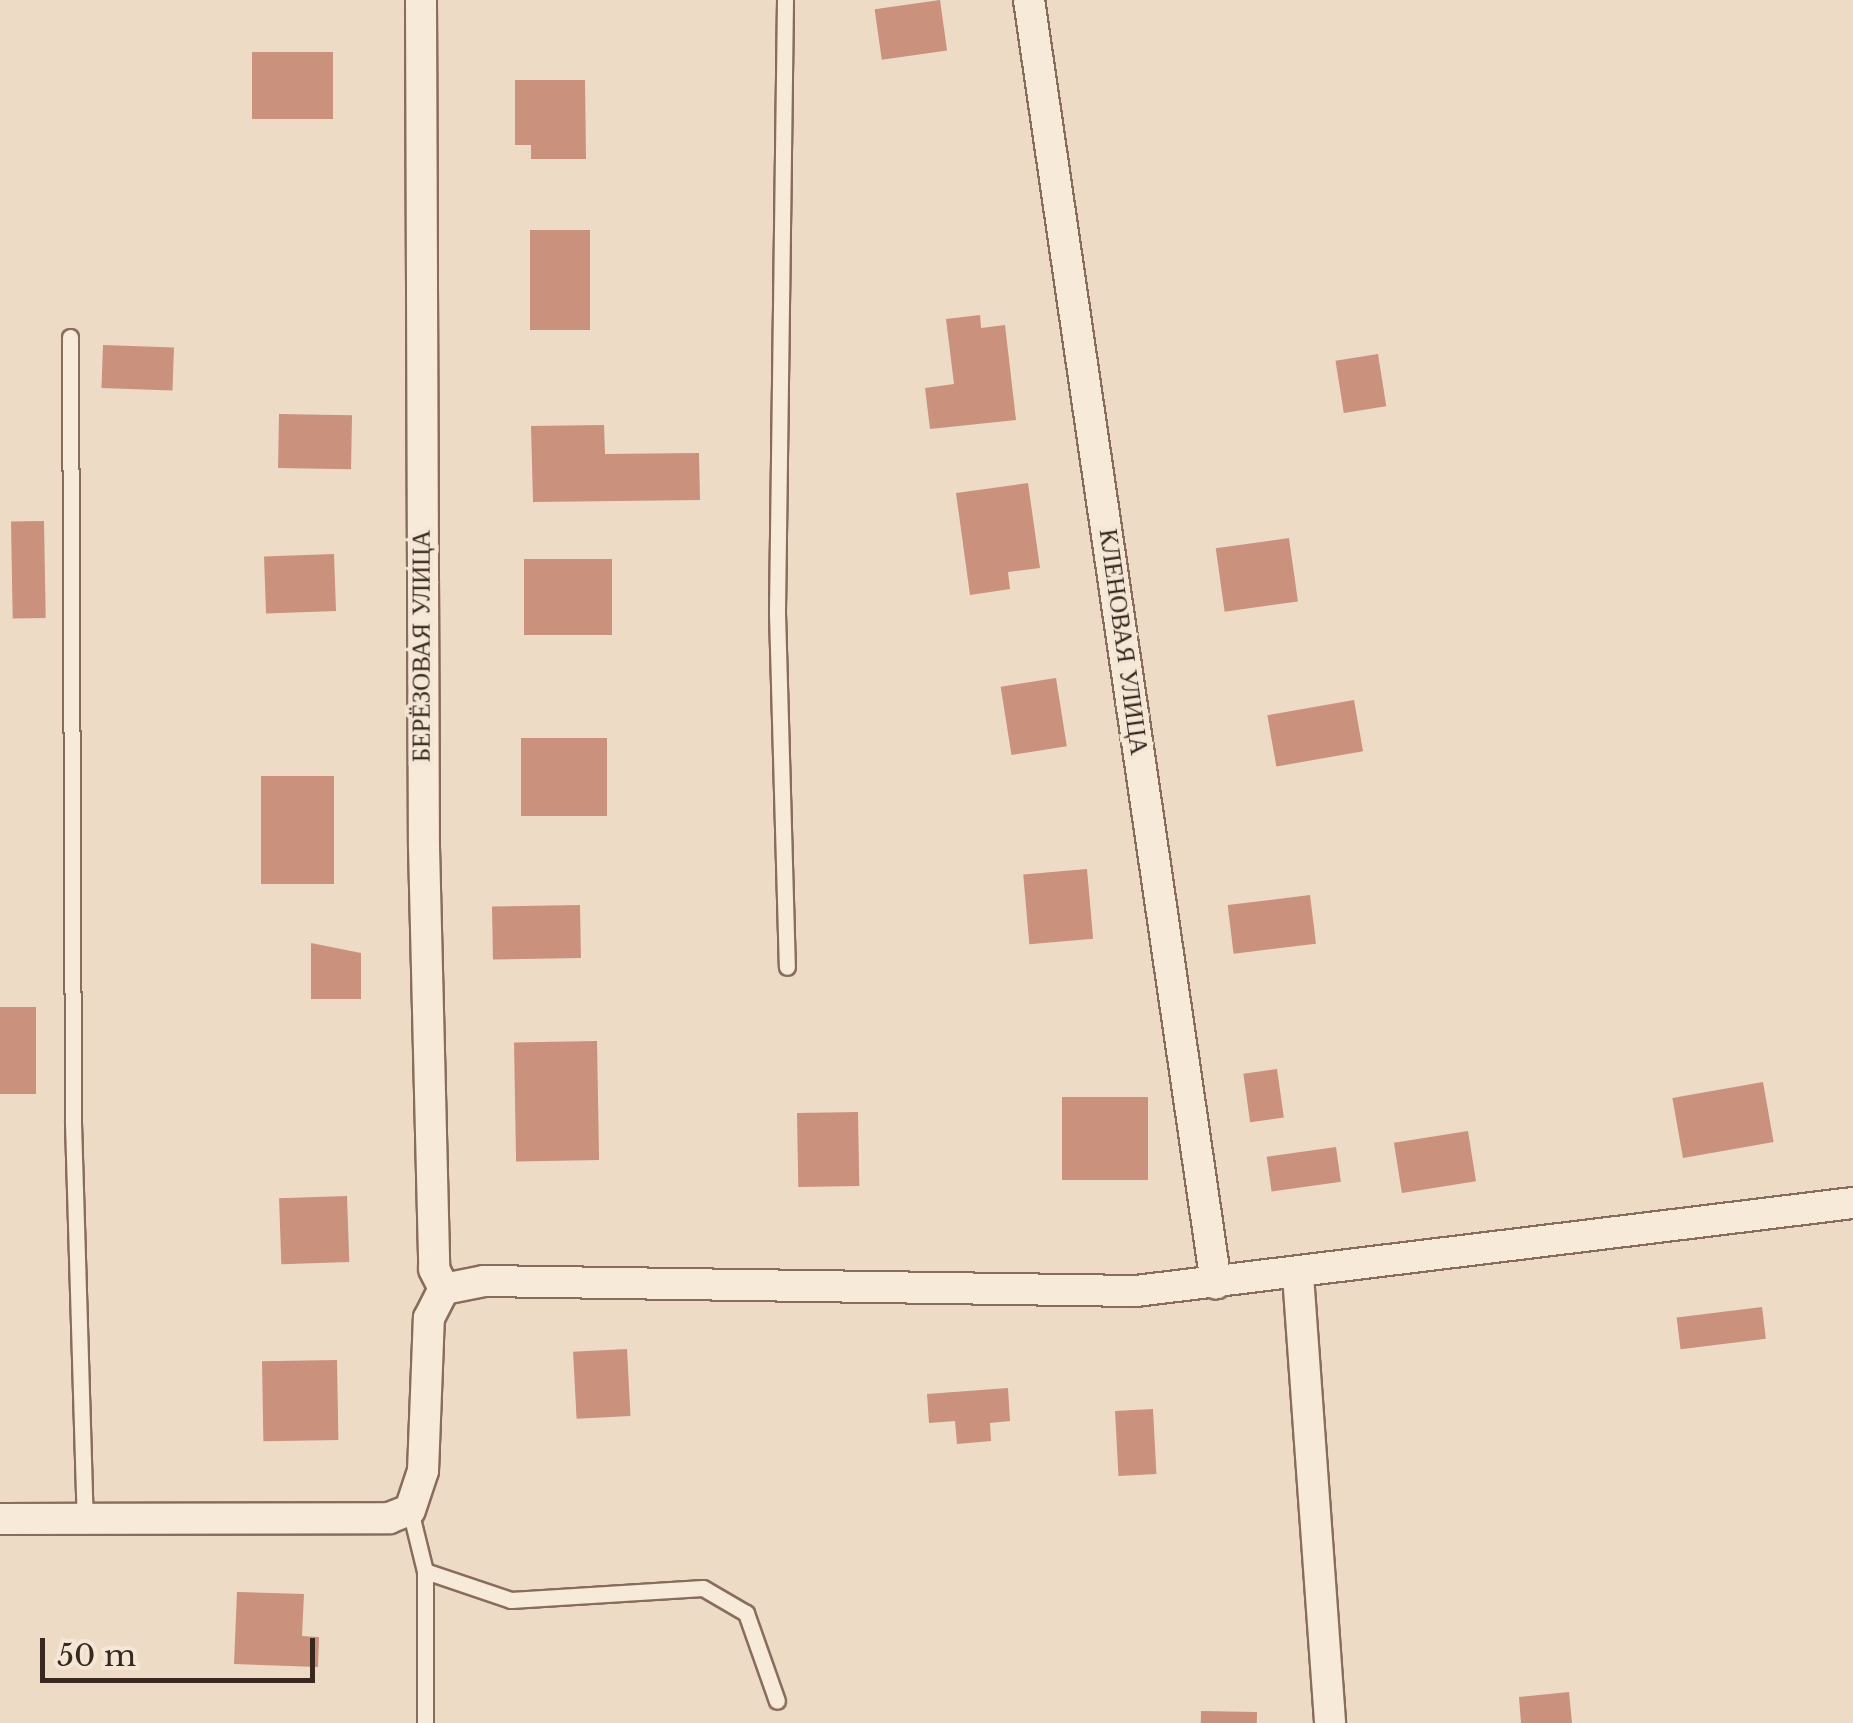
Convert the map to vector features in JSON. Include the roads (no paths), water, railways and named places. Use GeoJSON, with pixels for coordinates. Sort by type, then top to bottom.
{"type":"FeatureCollection","features":[{"type":"Feature","properties":{"kind":"street","name":"БЕРЁЗОВАЯ УЛИЦА"},"geometry":{"type":"LineString","coordinates":[[421,0],[424,846],[434,1270],[444,1290]]}},
{"type":"Feature","properties":{"kind":"street","name":"КЛЕНОВАЯ УЛИЦА"},"geometry":{"type":"LineString","coordinates":[[1029,0],[1216,1283]]}},
{"type":"Feature","properties":{"kind":"street"},"geometry":{"type":"LineString","coordinates":[[0,1520],[389,1518],[410,1510],[424,1471],[429,1318],[444,1290],[484,1281],[1136,1291],[1298,1275],[1853,1203]]}},
{"type":"Feature","properties":{"kind":"street"},"geometry":{"type":"LineString","coordinates":[[1298,1275],[1330,1723]]}},
{"type":"Feature","properties":{"kind":"lane"},"geometry":{"type":"LineString","coordinates":[[785,0],[776,612],[786,966]]}},
{"type":"Feature","properties":{"kind":"lane"},"geometry":{"type":"LineString","coordinates":[[70,337],[72,1123],[86,1519]]}},
{"type":"Feature","properties":{"kind":"lane"},"geometry":{"type":"LineString","coordinates":[[410,1510],[425,1572],[425,1723]]}},
{"type":"Feature","properties":{"kind":"lane"},"geometry":{"type":"LineString","coordinates":[[425,1572],[511,1600],[703,1588],[746,1613],[777,1701]]}}]}
